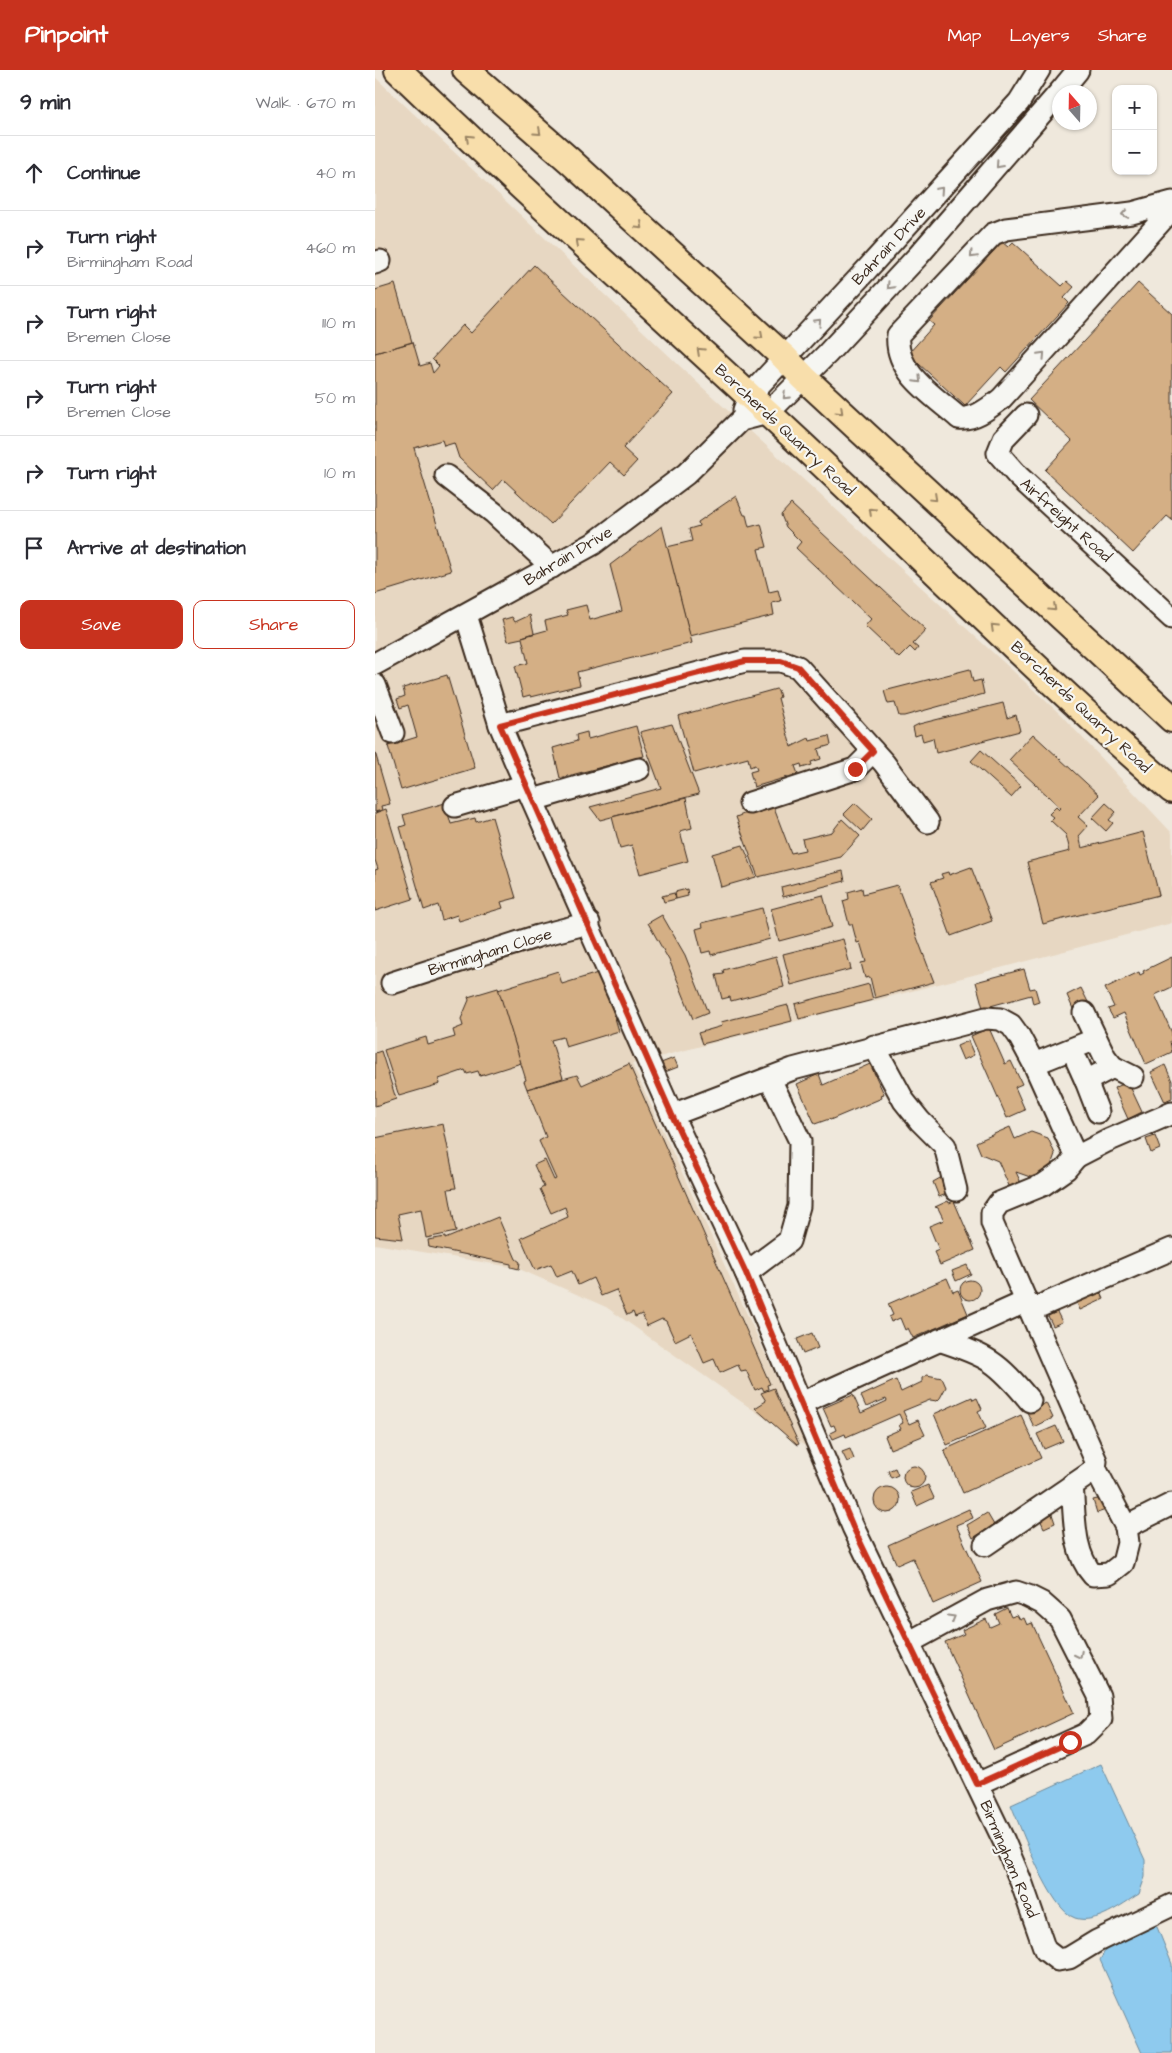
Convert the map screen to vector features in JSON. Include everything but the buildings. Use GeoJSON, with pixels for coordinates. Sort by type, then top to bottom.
{"type":"FeatureCollection","features":[{"type":"Feature","properties":{"kind":"main road","name":"Borcherds Quarry Road"},"geometry":{"type":"LineString","coordinates":[[398,70],[544,210],[768,413],[1009,642],[1172,790]]}},
{"type":"Feature","properties":{"kind":"main road"},"geometry":{"type":"LineString","coordinates":[[466,70],[569,160],[784,357],[804,378],[1172,719]]}},
{"type":"Feature","properties":{"kind":"lane","name":"Bahrain Drive"},"geometry":{"type":"LineString","coordinates":[[375,664],[593,544],[642,509],[686,474],[741,420],[749,396],[1019,102],[1039,70]]}},
{"type":"Feature","properties":{"kind":"lane","name":"Bahrain Drive"},"geometry":{"type":"LineString","coordinates":[[1066,85],[1078,70]]}},
{"type":"Feature","properties":{"kind":"lane","name":"Bahrain Drive"},"geometry":{"type":"LineString","coordinates":[[741,420],[768,413],[804,378],[918,256],[1052,102]]}},
{"type":"Feature","properties":{"kind":"lane"},"geometry":{"type":"LineString","coordinates":[[1172,202],[1132,212],[1006,229],[993,234],[898,335],[899,355],[903,365],[959,418],[970,417],[979,413],[1001,399],[1172,209]]}},
{"type":"Feature","properties":{"kind":"lane","name":"Airfreight Road"},"geometry":{"type":"LineString","coordinates":[[1026,415],[1005,438],[998,453],[1018,476],[1172,618]]}},
{"type":"Feature","properties":{"kind":"lane"},"geometry":{"type":"LineString","coordinates":[[447,476],[494,513],[552,567]]}},
{"type":"Feature","properties":{"kind":"lane","name":"Birmingham Road"},"geometry":{"type":"LineString","coordinates":[[466,615],[500,725],[589,923],[672,1115],[746,1273],[853,1527],[910,1642],[1022,1884],[1045,1950],[1058,1960],[1069,1958],[1097,1941],[1172,1905]]}},
{"type":"Feature","properties":{"kind":"lane"},"geometry":{"type":"LineString","coordinates":[[500,725],[745,661],[781,661],[798,667],[873,751],[928,822]]}},
{"type":"Feature","properties":{"kind":"lane"},"geometry":{"type":"LineString","coordinates":[[375,685],[393,733]]}},
{"type":"Feature","properties":{"kind":"lane"},"geometry":{"type":"LineString","coordinates":[[750,803],[855,769],[873,751]]}},
{"type":"Feature","properties":{"kind":"lane"},"geometry":{"type":"LineString","coordinates":[[455,806],[639,769]]}},
{"type":"Feature","properties":{"kind":"lane","name":"Birmingham Close"},"geometry":{"type":"LineString","coordinates":[[391,983],[538,936],[589,923]]}},
{"type":"Feature","properties":{"kind":"lane"},"geometry":{"type":"LineString","coordinates":[[1084,1013],[1105,1057],[1113,1066],[1133,1077]]}},
{"type":"Feature","properties":{"kind":"lane"},"geometry":{"type":"LineString","coordinates":[[672,1115],[793,1069],[874,1046],[992,1018],[1011,1025],[1035,1064],[1076,1157]]}},
{"type":"Feature","properties":{"kind":"lane"},"geometry":{"type":"LineString","coordinates":[[1035,1064],[1096,1039]]}},
{"type":"Feature","properties":{"kind":"lane"},"geometry":{"type":"LineString","coordinates":[[874,1046],[904,1101],[919,1121],[945,1146],[956,1190]]}},
{"type":"Feature","properties":{"kind":"lane"},"geometry":{"type":"LineString","coordinates":[[1077,1061],[1099,1112]]}},
{"type":"Feature","properties":{"kind":"lane"},"geometry":{"type":"LineString","coordinates":[[1086,1081],[1113,1066]]}},
{"type":"Feature","properties":{"kind":"lane"},"geometry":{"type":"LineString","coordinates":[[746,1273],[789,1241],[799,1206],[800,1141],[770,1079]]}},
{"type":"Feature","properties":{"kind":"lane"},"geometry":{"type":"LineString","coordinates":[[1072,1485],[1077,1540],[1083,1564],[1093,1575],[1109,1574],[1123,1563],[1127,1552],[1126,1527],[1095,1468],[1094,1452],[995,1232],[992,1213],[999,1203],[1049,1181],[1066,1169],[1076,1157],[1107,1141],[1172,1113]]}},
{"type":"Feature","properties":{"kind":"lane"},"geometry":{"type":"LineString","coordinates":[[801,1403],[939,1340],[1172,1249]]}},
{"type":"Feature","properties":{"kind":"lane"},"geometry":{"type":"LineString","coordinates":[[939,1340],[976,1352],[987,1358],[1008,1374],[1030,1401]]}},
{"type":"Feature","properties":{"kind":"lane"},"geometry":{"type":"LineString","coordinates":[[985,1545],[1095,1468]]}},
{"type":"Feature","properties":{"kind":"lane"},"geometry":{"type":"LineString","coordinates":[[1126,1527],[1172,1504]]}},
{"type":"Feature","properties":{"kind":"lane"},"geometry":{"type":"LineString","coordinates":[[910,1642],[970,1608],[999,1596],[1016,1592],[1042,1603],[1060,1618],[1099,1696],[1101,1719],[1086,1734],[977,1784]]}},
{"type":"Feature","properties":{"kind":"shaded area"},"geometry":{"type":"Polygon","coordinates":[[[375,77],[702,387],[1060,714],[1172,833],[1172,923],[632,1064],[809,1449],[606,1307],[517,1268],[375,1244],[375,77]]]}},
{"type":"Feature","properties":{"kind":"water"},"geometry":{"type":"Polygon","coordinates":[[[1101,1764],[1145,1860],[1145,1877],[1139,1894],[1117,1908],[1091,1919],[1075,1918],[1066,1912],[1047,1885],[1029,1850],[1011,1805],[1101,1764]]]}},
{"type":"Feature","properties":{"kind":"water"},"geometry":{"type":"Polygon","coordinates":[[[1145,1924],[1157,1927],[1172,1964],[1172,2053],[1142,2053],[1100,1960],[1111,1940],[1145,1924]]]}},
{"type":"Feature","properties":{"kind":"route"},"geometry":{"type":"LineString","coordinates":[[855,769],[873,751],[819,693],[809,677],[798,667],[781,661],[745,661],[500,725],[589,923],[672,1115],[746,1273],[853,1527],[977,1784],[1070,1742]]}}]}
